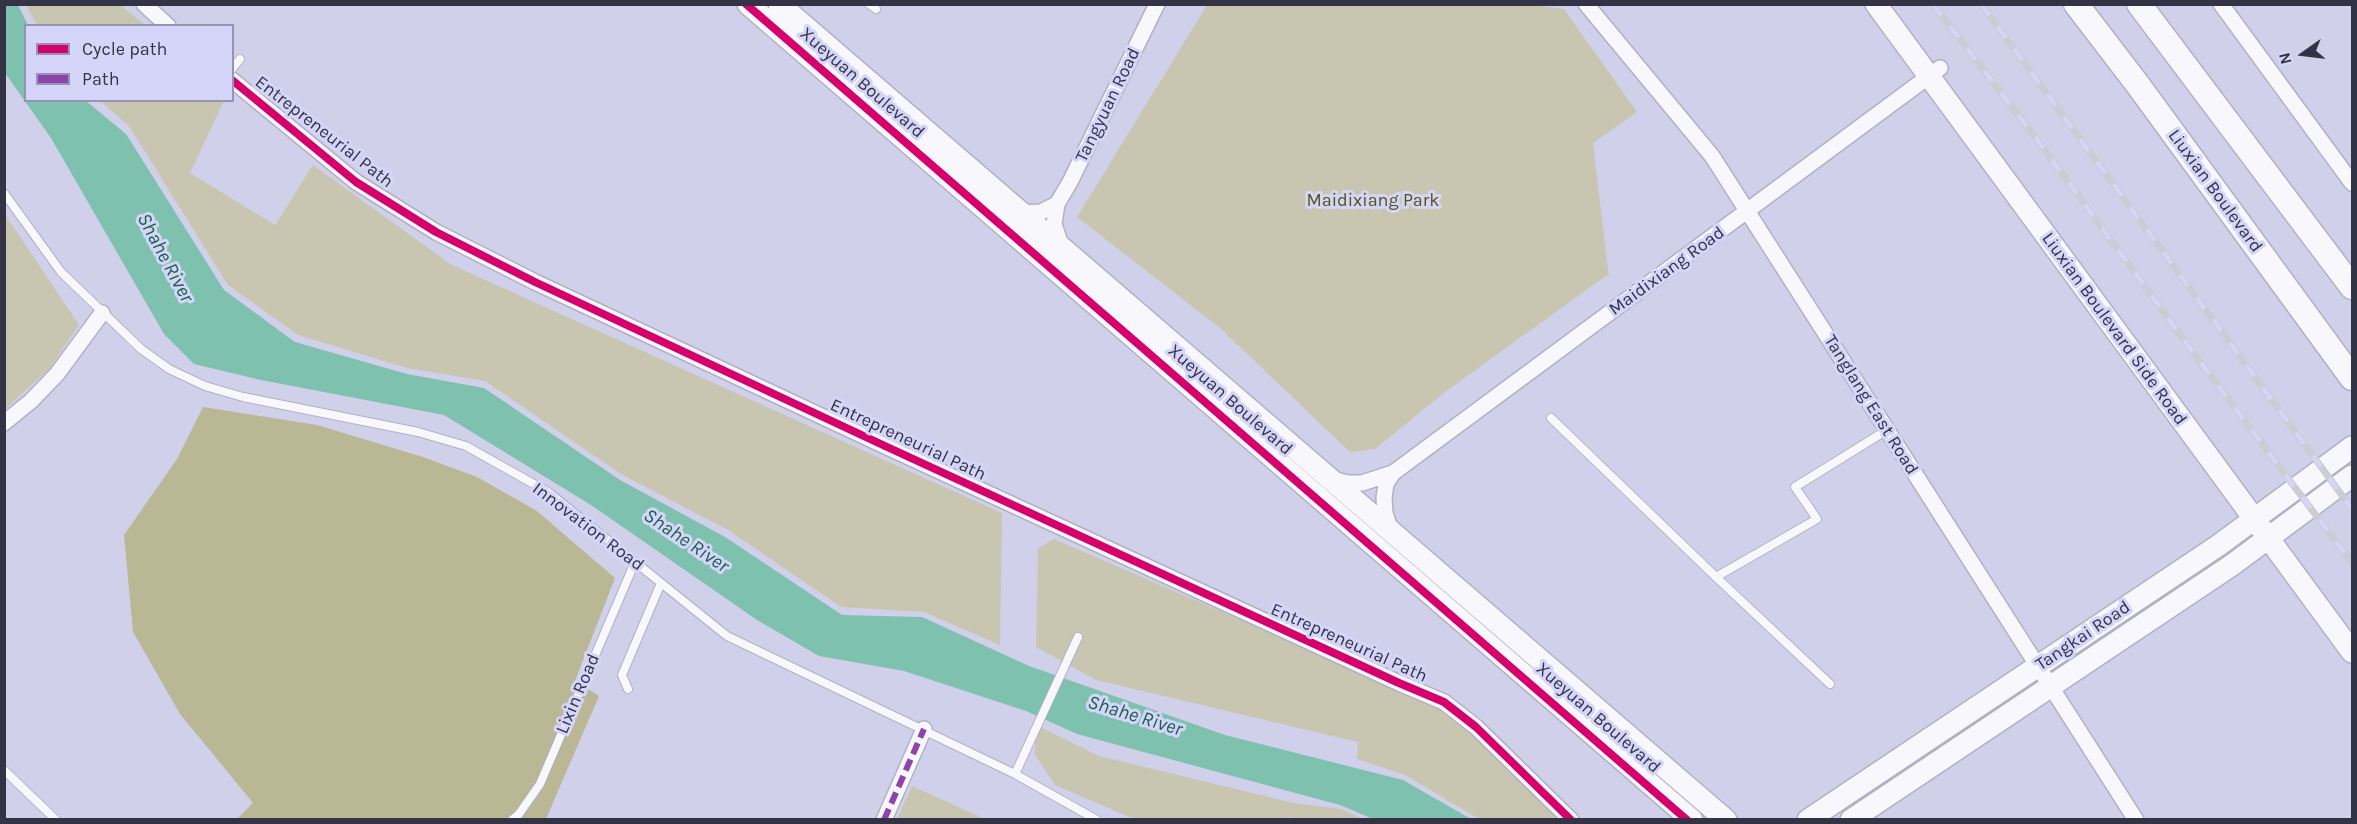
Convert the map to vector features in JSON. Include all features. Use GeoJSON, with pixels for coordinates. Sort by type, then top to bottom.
{"type":"FeatureCollection","features":[{"type":"Feature","properties":{"kind":"main road","name":"Xueyuan Boulevard"},"geometry":{"type":"LineString","coordinates":[[748,4],[1692,819]]}},
{"type":"Feature","properties":{"kind":"main road","name":"Xueyuan Boulevard"},"geometry":{"type":"LineString","coordinates":[[779,4],[1726,819]]}},
{"type":"Feature","properties":{"kind":"main road","name":"Liuxian Boulevard Side Road"},"geometry":{"type":"LineString","coordinates":[[1876,4],[1934,73],[2274,534]]}},
{"type":"Feature","properties":{"kind":"main road","name":"Liuxian Boulevard Side Road"},"geometry":{"type":"LineString","coordinates":[[1893,4],[1934,73]]}},
{"type":"Feature","properties":{"kind":"main road","name":"Liuxian Boulevard"},"geometry":{"type":"LineString","coordinates":[[2076,4],[2145,94],[2352,378]]}},
{"type":"Feature","properties":{"kind":"main road"},"geometry":{"type":"LineString","coordinates":[[2139,4],[2352,287]]}},
{"type":"Feature","properties":{"kind":"main road","name":"Tangkai Road"},"geometry":{"type":"LineString","coordinates":[[1808,819],[2219,545],[2352,447]]}},
{"type":"Feature","properties":{"kind":"main road","name":"Tangkai Road"},"geometry":{"type":"LineString","coordinates":[[1851,819],[2274,534],[2352,476]]}},
{"type":"Feature","properties":{"kind":"main road"},"geometry":{"type":"LineString","coordinates":[[2274,534],[2352,629]]}},
{"type":"Feature","properties":{"kind":"main road"},"geometry":{"type":"LineString","coordinates":[[2274,534],[2352,652]]}},
{"type":"Feature","properties":{"kind":"street"},"geometry":{"type":"LineString","coordinates":[[144,4],[166,24]]}},
{"type":"Feature","properties":{"kind":"street","name":"Tangyuan Road"},"geometry":{"type":"LineString","coordinates":[[1062,248],[1054,224],[1058,204],[1157,4]]}},
{"type":"Feature","properties":{"kind":"street","name":"Tanglang East Road"},"geometry":{"type":"LineString","coordinates":[[1586,4],[1712,156],[2136,819]]}},
{"type":"Feature","properties":{"kind":"street"},"geometry":{"type":"LineString","coordinates":[[2221,4],[2352,183]]}},
{"type":"Feature","properties":{"kind":"street","name":"Maidixiang Road"},"geometry":{"type":"LineString","coordinates":[[1331,479],[1362,483],[1393,473],[1934,73]]}},
{"type":"Feature","properties":{"kind":"street","name":"Entrepreneurial Path"},"geometry":{"type":"LineString","coordinates":[[234,82],[356,182],[436,232],[535,282],[885,446],[1444,702],[1476,727],[1571,819]]}},
{"type":"Feature","properties":{"kind":"street"},"geometry":{"type":"LineString","coordinates":[[1022,213],[1041,212],[1058,204]]}},
{"type":"Feature","properties":{"kind":"street"},"geometry":{"type":"LineString","coordinates":[[4,423],[31,401],[57,374],[102,313]]}},
{"type":"Feature","properties":{"kind":"street"},"geometry":{"type":"LineString","coordinates":[[1391,531],[1385,513],[1384,498],[1386,484],[1393,473]]}},
{"type":"Feature","properties":{"kind":"street"},"geometry":{"type":"LineString","coordinates":[[884,819],[924,729]]}},
{"type":"Feature","properties":{"kind":"lane"},"geometry":{"type":"LineString","coordinates":[[234,66],[240,59]]}},
{"type":"Feature","properties":{"kind":"lane","name":"Innovation Road"},"geometry":{"type":"LineString","coordinates":[[4,193],[61,272],[141,350],[169,369],[205,386],[243,396],[418,432],[466,446],[548,492],[728,636],[1015,774],[1097,819]]}},
{"type":"Feature","properties":{"kind":"lane"},"geometry":{"type":"LineString","coordinates":[[1551,417],[1830,684]]}},
{"type":"Feature","properties":{"kind":"lane"},"geometry":{"type":"LineString","coordinates":[[1716,577],[1817,519],[1795,487],[1887,430]]}},
{"type":"Feature","properties":{"kind":"lane","name":"Lixin Road"},"geometry":{"type":"LineString","coordinates":[[512,819],[519,814],[540,784],[634,562]]}},
{"type":"Feature","properties":{"kind":"lane"},"geometry":{"type":"LineString","coordinates":[[628,689],[622,675],[661,583]]}},
{"type":"Feature","properties":{"kind":"lane"},"geometry":{"type":"LineString","coordinates":[[1015,774],[1078,637]]}},
{"type":"Feature","properties":{"kind":"lane"},"geometry":{"type":"LineString","coordinates":[[4,770],[56,819]]}},
{"type":"Feature","properties":{"kind":"green space","name":"Maidixiang Park"},"geometry":{"type":"Polygon","coordinates":[[[1526,4],[1564,9],[1637,112],[1593,143],[1609,278],[1607,275],[1445,392],[1375,449],[1350,452],[1220,328],[1077,217],[1207,5],[1526,4]]]}},
{"type":"Feature","properties":{"kind":"green space"},"geometry":{"type":"Polygon","coordinates":[[[26,5],[120,5],[144,24],[36,24],[26,5]]]}},
{"type":"Feature","properties":{"kind":"green space"},"geometry":{"type":"Polygon","coordinates":[[[101,102],[224,102],[190,173],[275,225],[313,165],[452,265],[1002,513],[1000,645],[924,612],[841,607],[728,530],[621,474],[485,381],[407,368],[298,335],[228,285],[129,126],[101,102]]]}},
{"type":"Feature","properties":{"kind":"green space"},"geometry":{"type":"Polygon","coordinates":[[[4,213],[79,325],[49,369],[5,409],[4,213]]]}},
{"type":"Feature","properties":{"kind":"green space"},"geometry":{"type":"Polygon","coordinates":[[[1054,539],[1439,706],[1548,802],[1562,819],[1479,819],[1405,775],[1357,759],[1358,742],[1096,680],[1036,647],[1038,548],[1054,539]]]}},
{"type":"Feature","properties":{"kind":"green space"},"geometry":{"type":"Polygon","coordinates":[[[1036,725],[1099,756],[1294,803],[1341,809],[1363,819],[1296,820],[1289,817],[1288,820],[1134,819],[1055,785],[1035,755],[1036,725]]]}},
{"type":"Feature","properties":{"kind":"green space"},"geometry":{"type":"Polygon","coordinates":[[[912,786],[985,819],[897,819],[912,786]]]}},
{"type":"Feature","properties":{"kind":"shaded area"},"geometry":{"type":"Polygon","coordinates":[[[203,407],[317,425],[423,457],[477,477],[537,511],[615,578],[575,681],[599,696],[546,819],[237,819],[253,803],[180,714],[133,632],[124,535],[177,459],[203,407]]]}},
{"type":"Feature","properties":{"kind":"water"},"geometry":{"type":"Polygon","coordinates":[[[4,5],[18,5],[28,24],[24,24],[24,100],[5,73],[4,5]]]}},
{"type":"Feature","properties":{"kind":"water","name":"Shahe River"},"geometry":{"type":"Polygon","coordinates":[[[26,102],[87,102],[126,134],[224,290],[295,342],[407,374],[484,388],[620,480],[725,537],[842,615],[922,617],[1029,666],[1225,735],[1403,780],[1471,819],[1373,819],[1340,805],[1077,734],[1026,711],[904,671],[819,656],[757,620],[591,505],[444,415],[261,380],[194,364],[164,334],[51,138],[26,102]]]}},
{"type":"Feature","properties":{"kind":"railway"},"geometry":{"type":"LineString","coordinates":[[1933,4],[2042,146],[2198,359],[2352,563]]}},
{"type":"Feature","properties":{"kind":"railway"},"geometry":{"type":"LineString","coordinates":[[1981,4],[2352,509]]}},
{"type":"Feature","properties":{"kind":"marked path"},"geometry":{"type":"LineString","coordinates":[[884,820],[924,729]]}},
{"type":"Feature","properties":{"kind":"cycle path"},"geometry":{"type":"LineString","coordinates":[[746,4],[1687,820]]}},
{"type":"Feature","properties":{"kind":"cycle path"},"geometry":{"type":"LineString","coordinates":[[234,82],[356,182],[436,232],[535,282],[885,446],[1444,702],[1476,727],[1571,820]]}}]}
